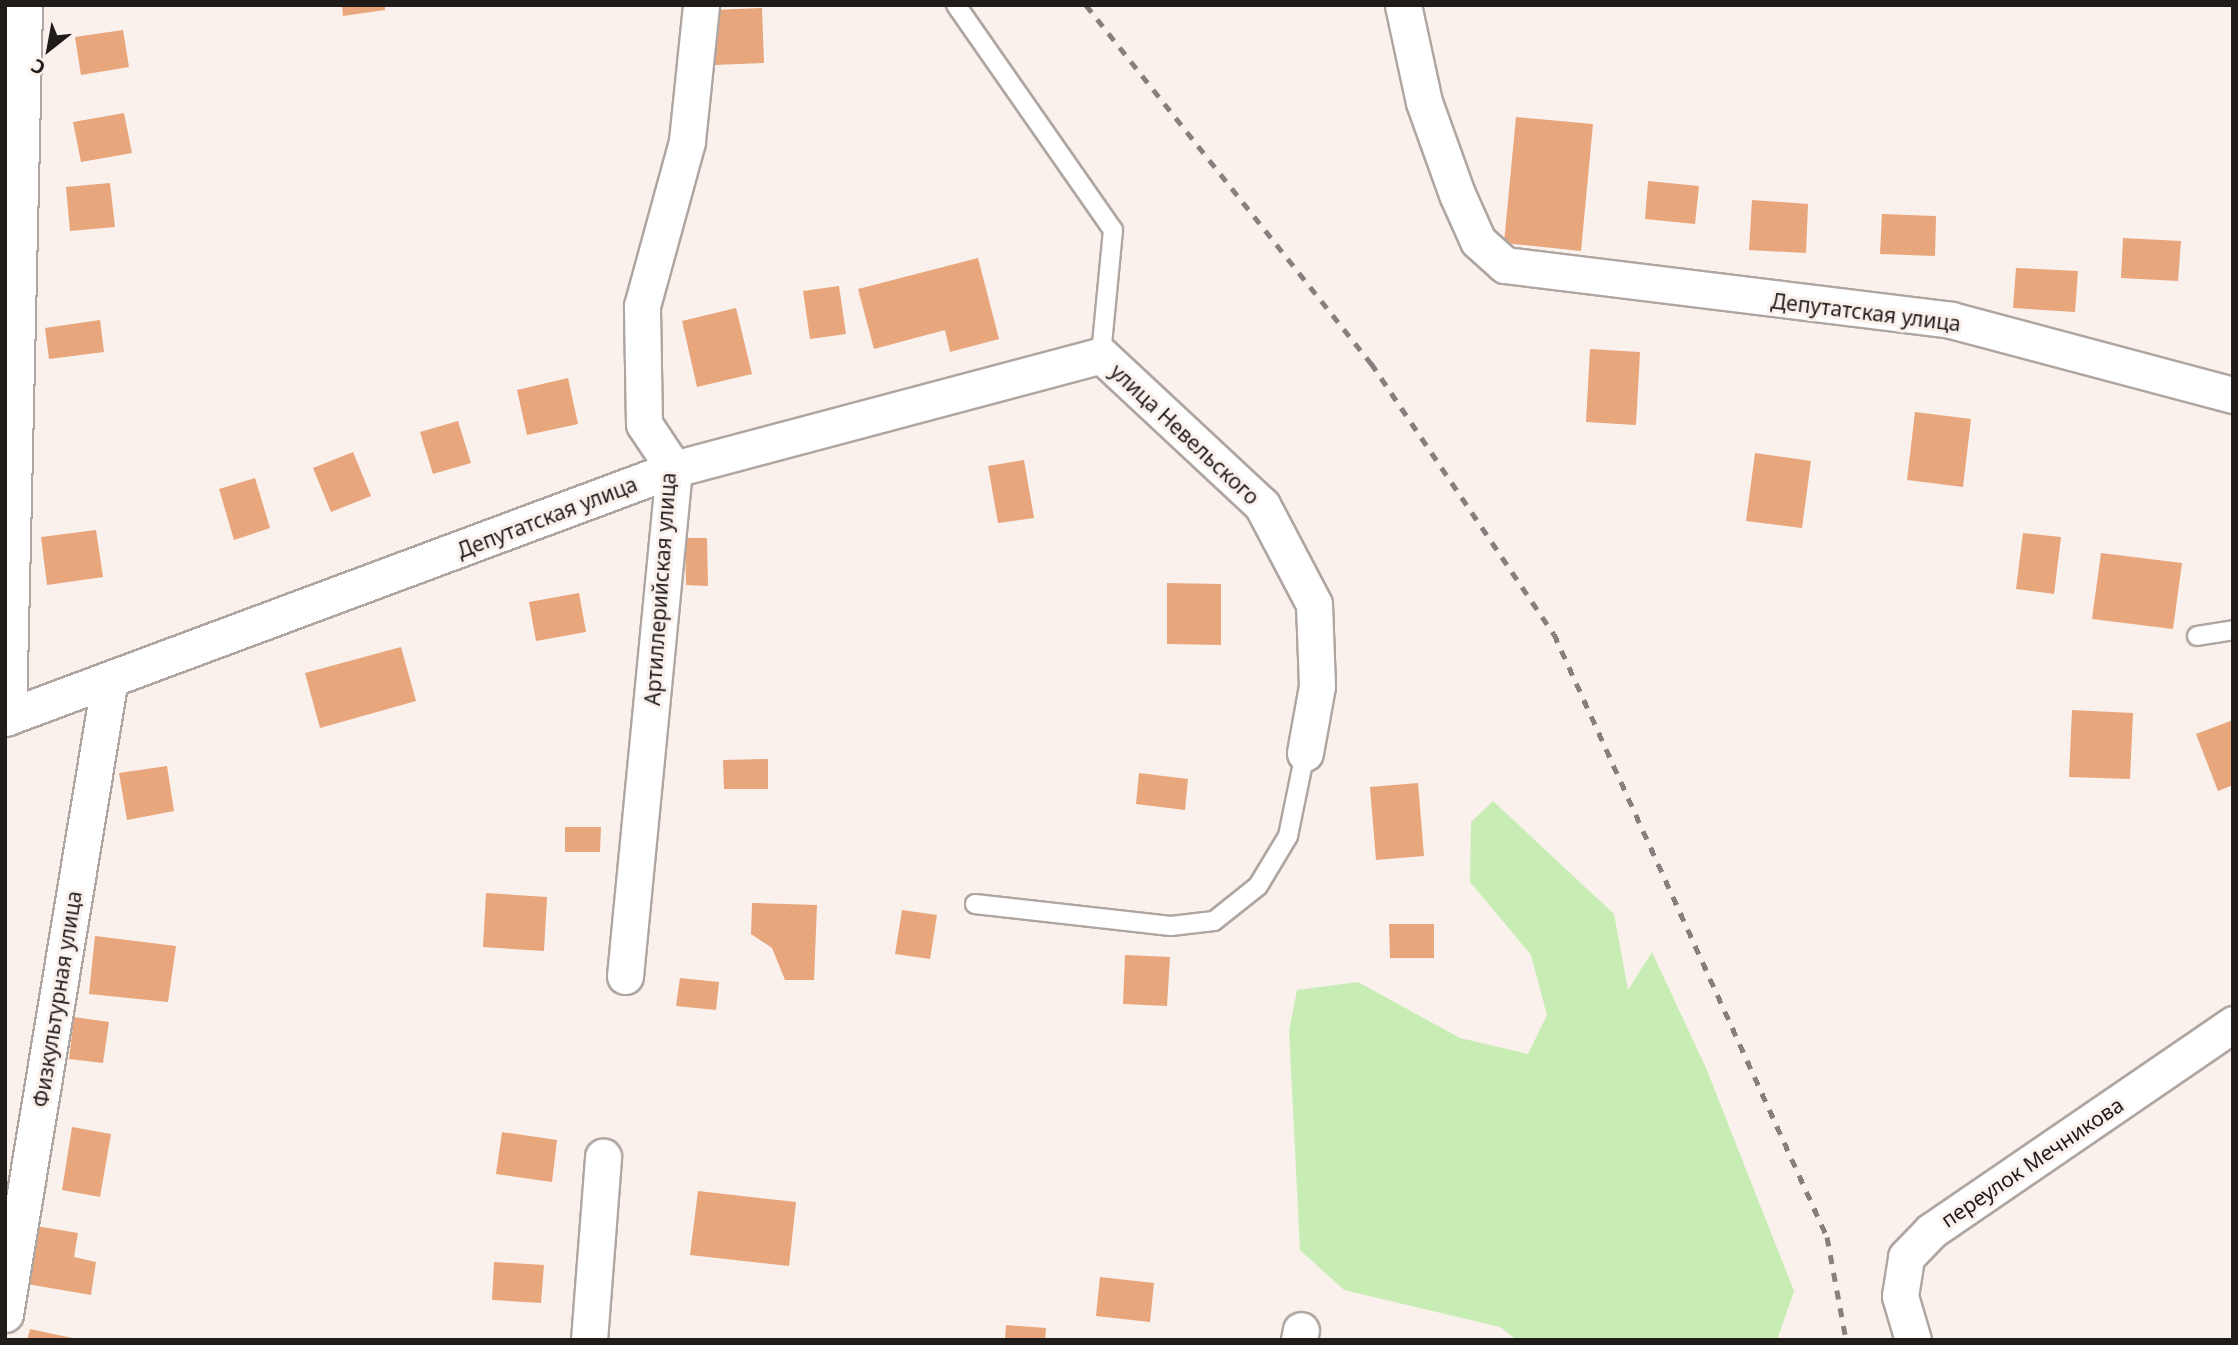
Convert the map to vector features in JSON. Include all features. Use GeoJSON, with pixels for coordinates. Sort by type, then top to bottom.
{"type":"FeatureCollection","features":[{"type":"Feature","properties":{"kind":"street"},"geometry":{"type":"LineString","coordinates":[[7,718],[24,5]]}},
{"type":"Feature","properties":{"kind":"street","name":"Артиллерийская улица"},"geometry":{"type":"LineString","coordinates":[[625,976],[674,469],[644,424],[642,306],[687,141],[701,5]]}},
{"type":"Feature","properties":{"kind":"street","name":"Депутатская улица"},"geometry":{"type":"LineString","coordinates":[[1404,5],[1424,102],[1457,194],[1478,241],[1495,258],[1518,269],[1951,320],[2233,395]]}},
{"type":"Feature","properties":{"kind":"street","name":"Депутатская улица"},"geometry":{"type":"LineString","coordinates":[[7,718],[108,684],[674,469],[1101,355]]}},
{"type":"Feature","properties":{"kind":"street","name":"улица Невельского"},"geometry":{"type":"LineString","coordinates":[[1101,355],[1262,505],[1314,604],[1317,686],[1305,753]]}},
{"type":"Feature","properties":{"kind":"street","name":"Физкультурная улица"},"geometry":{"type":"LineString","coordinates":[[5,1314],[108,684]]}},
{"type":"Feature","properties":{"kind":"street","name":"переулок Мечникова"},"geometry":{"type":"LineString","coordinates":[[1913,1340],[1900,1296],[1906,1258],[1931,1231],[2233,1024]]}},
{"type":"Feature","properties":{"kind":"street"},"geometry":{"type":"LineString","coordinates":[[589,1340],[603,1157]]}},
{"type":"Feature","properties":{"kind":"lane"},"geometry":{"type":"LineString","coordinates":[[956,5],[1113,230],[1101,355]]}},
{"type":"Feature","properties":{"kind":"lane"},"geometry":{"type":"LineString","coordinates":[[2197,636],[2233,630]]}},
{"type":"Feature","properties":{"kind":"lane"},"geometry":{"type":"LineString","coordinates":[[975,904],[1171,926],[1214,921],[1258,886],[1288,836],[1305,753]]}},
{"type":"Feature","properties":{"kind":"green space"},"geometry":{"type":"Polygon","coordinates":[[[1493,801],[1614,914],[1628,990],[1652,952],[1706,1068],[1794,1291],[1777,1340],[1517,1340],[1500,1327],[1344,1290],[1300,1250],[1289,1031],[1297,990],[1358,982],[1460,1038],[1528,1054],[1547,1015],[1531,955],[1470,882],[1471,822],[1493,801]]]}},
{"type":"Feature","properties":{"kind":"building"},"geometry":{"type":"Polygon","coordinates":[[[342,5],[385,5],[385,10],[343,16],[342,5]]]}},
{"type":"Feature","properties":{"kind":"building"},"geometry":{"type":"Polygon","coordinates":[[[762,8],[764,63],[714,65],[712,10],[762,8]]]}},
{"type":"Feature","properties":{"kind":"building"},"geometry":{"type":"Polygon","coordinates":[[[123,30],[129,67],[81,75],[75,37],[123,30]]]}},
{"type":"Feature","properties":{"kind":"building"},"geometry":{"type":"Polygon","coordinates":[[[124,113],[132,153],[81,162],[73,122],[124,113]]]}},
{"type":"Feature","properties":{"kind":"building"},"geometry":{"type":"Polygon","coordinates":[[[1516,117],[1593,124],[1581,251],[1504,243],[1516,117]]]}},
{"type":"Feature","properties":{"kind":"building"},"geometry":{"type":"Polygon","coordinates":[[[1648,181],[1699,186],[1695,224],[1645,219],[1648,181]]]}},
{"type":"Feature","properties":{"kind":"building"},"geometry":{"type":"Polygon","coordinates":[[[110,183],[115,227],[70,231],[66,187],[110,183]]]}},
{"type":"Feature","properties":{"kind":"building"},"geometry":{"type":"Polygon","coordinates":[[[1752,200],[1808,204],[1806,253],[1749,250],[1752,200]]]}},
{"type":"Feature","properties":{"kind":"building"},"geometry":{"type":"Polygon","coordinates":[[[1882,214],[1936,216],[1935,256],[1880,254],[1882,214]]]}},
{"type":"Feature","properties":{"kind":"building"},"geometry":{"type":"Polygon","coordinates":[[[2123,238],[2181,241],[2178,281],[2121,278],[2123,238]]]}},
{"type":"Feature","properties":{"kind":"building"},"geometry":{"type":"Polygon","coordinates":[[[978,258],[999,339],[950,352],[945,330],[874,349],[858,289],[978,258]]]}},
{"type":"Feature","properties":{"kind":"building"},"geometry":{"type":"Polygon","coordinates":[[[2016,268],[2078,271],[2075,312],[2013,308],[2016,268]]]}},
{"type":"Feature","properties":{"kind":"building"},"geometry":{"type":"Polygon","coordinates":[[[839,286],[846,334],[810,339],[803,291],[839,286]]]}},
{"type":"Feature","properties":{"kind":"building"},"geometry":{"type":"Polygon","coordinates":[[[736,308],[752,374],[697,387],[682,321],[736,308]]]}},
{"type":"Feature","properties":{"kind":"building"},"geometry":{"type":"Polygon","coordinates":[[[100,320],[104,352],[49,359],[45,328],[100,320]]]}},
{"type":"Feature","properties":{"kind":"building"},"geometry":{"type":"Polygon","coordinates":[[[1590,349],[1640,352],[1636,425],[1586,422],[1590,349]]]}},
{"type":"Feature","properties":{"kind":"building"},"geometry":{"type":"Polygon","coordinates":[[[568,378],[578,424],[527,435],[517,390],[568,378]]]}},
{"type":"Feature","properties":{"kind":"building"},"geometry":{"type":"Polygon","coordinates":[[[1915,412],[1971,419],[1963,487],[1907,480],[1915,412]]]}},
{"type":"Feature","properties":{"kind":"building"},"geometry":{"type":"Polygon","coordinates":[[[458,421],[471,463],[433,474],[420,432],[458,421]]]}},
{"type":"Feature","properties":{"kind":"building"},"geometry":{"type":"Polygon","coordinates":[[[353,452],[371,496],[331,512],[313,468],[353,452]]]}},
{"type":"Feature","properties":{"kind":"building"},"geometry":{"type":"Polygon","coordinates":[[[1755,453],[1811,461],[1802,528],[1746,521],[1755,453]]]}},
{"type":"Feature","properties":{"kind":"building"},"geometry":{"type":"Polygon","coordinates":[[[1024,460],[1034,518],[998,523],[988,466],[1024,460]]]}},
{"type":"Feature","properties":{"kind":"building"},"geometry":{"type":"Polygon","coordinates":[[[255,478],[270,528],[234,540],[219,489],[255,478]]]}},
{"type":"Feature","properties":{"kind":"building"},"geometry":{"type":"Polygon","coordinates":[[[96,530],[103,577],[47,585],[41,537],[96,530]]]}},
{"type":"Feature","properties":{"kind":"building"},"geometry":{"type":"Polygon","coordinates":[[[2023,533],[2061,537],[2054,594],[2016,589],[2023,533]]]}},
{"type":"Feature","properties":{"kind":"building"},"geometry":{"type":"Polygon","coordinates":[[[685,538],[707,538],[708,586],[686,585],[685,538]]]}},
{"type":"Feature","properties":{"kind":"building"},"geometry":{"type":"Polygon","coordinates":[[[2101,553],[2182,563],[2173,629],[2092,619],[2101,553]]]}},
{"type":"Feature","properties":{"kind":"building"},"geometry":{"type":"Polygon","coordinates":[[[1167,583],[1221,584],[1221,645],[1167,644],[1167,583]]]}},
{"type":"Feature","properties":{"kind":"building"},"geometry":{"type":"Polygon","coordinates":[[[579,593],[586,632],[536,641],[529,602],[579,593]]]}},
{"type":"Feature","properties":{"kind":"building"},"geometry":{"type":"Polygon","coordinates":[[[401,647],[416,701],[320,728],[305,673],[401,647]]]}},
{"type":"Feature","properties":{"kind":"building"},"geometry":{"type":"Polygon","coordinates":[[[2072,710],[2133,713],[2130,779],[2069,777],[2072,710]]]}},
{"type":"Feature","properties":{"kind":"building"},"geometry":{"type":"Polygon","coordinates":[[[2233,720],[2233,785],[2218,791],[2196,734],[2233,720]]]}},
{"type":"Feature","properties":{"kind":"building"},"geometry":{"type":"Polygon","coordinates":[[[768,759],[768,789],[724,789],[723,760],[768,759]]]}},
{"type":"Feature","properties":{"kind":"building"},"geometry":{"type":"Polygon","coordinates":[[[167,766],[174,811],[127,820],[119,773],[167,766]]]}},
{"type":"Feature","properties":{"kind":"building"},"geometry":{"type":"Polygon","coordinates":[[[1139,773],[1188,779],[1185,810],[1136,804],[1139,773]]]}},
{"type":"Feature","properties":{"kind":"building"},"geometry":{"type":"Polygon","coordinates":[[[1418,783],[1424,856],[1376,860],[1370,787],[1418,783]]]}},
{"type":"Feature","properties":{"kind":"building"},"geometry":{"type":"Polygon","coordinates":[[[565,827],[601,827],[600,852],[565,852],[565,827]]]}},
{"type":"Feature","properties":{"kind":"building"},"geometry":{"type":"Polygon","coordinates":[[[486,893],[547,897],[544,951],[483,947],[486,893]]]}},
{"type":"Feature","properties":{"kind":"building"},"geometry":{"type":"Polygon","coordinates":[[[752,903],[817,905],[814,980],[785,980],[772,948],[751,934],[752,903]]]}},
{"type":"Feature","properties":{"kind":"building"},"geometry":{"type":"Polygon","coordinates":[[[902,910],[937,915],[930,959],[895,954],[902,910]]]}},
{"type":"Feature","properties":{"kind":"building"},"geometry":{"type":"Polygon","coordinates":[[[1389,924],[1434,924],[1434,958],[1390,958],[1389,924]]]}},
{"type":"Feature","properties":{"kind":"building"},"geometry":{"type":"Polygon","coordinates":[[[95,936],[176,946],[168,1002],[89,994],[95,936]]]}},
{"type":"Feature","properties":{"kind":"building"},"geometry":{"type":"Polygon","coordinates":[[[1125,955],[1170,957],[1167,1006],[1123,1004],[1125,955]]]}},
{"type":"Feature","properties":{"kind":"building"},"geometry":{"type":"Polygon","coordinates":[[[680,978],[719,982],[716,1010],[676,1006],[680,978]]]}},
{"type":"Feature","properties":{"kind":"building"},"geometry":{"type":"Polygon","coordinates":[[[74,1017],[109,1022],[103,1063],[69,1059],[74,1017]]]}},
{"type":"Feature","properties":{"kind":"building"},"geometry":{"type":"Polygon","coordinates":[[[72,1127],[111,1134],[100,1197],[62,1190],[72,1127]]]}},
{"type":"Feature","properties":{"kind":"building"},"geometry":{"type":"Polygon","coordinates":[[[502,1132],[557,1140],[552,1182],[496,1174],[502,1132]]]}},
{"type":"Feature","properties":{"kind":"building"},"geometry":{"type":"Polygon","coordinates":[[[698,1191],[796,1202],[789,1266],[690,1255],[698,1191]]]}},
{"type":"Feature","properties":{"kind":"building"},"geometry":{"type":"Polygon","coordinates":[[[36,1226],[78,1233],[74,1257],[96,1262],[91,1295],[27,1284],[36,1226]]]}},
{"type":"Feature","properties":{"kind":"building"},"geometry":{"type":"Polygon","coordinates":[[[494,1262],[544,1265],[541,1303],[492,1300],[494,1262]]]}},
{"type":"Feature","properties":{"kind":"building"},"geometry":{"type":"Polygon","coordinates":[[[1100,1277],[1154,1283],[1150,1322],[1096,1316],[1100,1277]]]}},
{"type":"Feature","properties":{"kind":"building"},"geometry":{"type":"Polygon","coordinates":[[[1006,1325],[1046,1328],[1045,1340],[1005,1340],[1006,1325]]]}},
{"type":"Feature","properties":{"kind":"building"},"geometry":{"type":"Polygon","coordinates":[[[30,1329],[77,1339],[77,1340],[27,1340],[30,1329]]]}},
{"type":"Feature","properties":{"kind":"railway"},"geometry":{"type":"LineString","coordinates":[[1086,5],[1371,363],[1554,634],[1827,1237],[1846,1340]]}}]}
